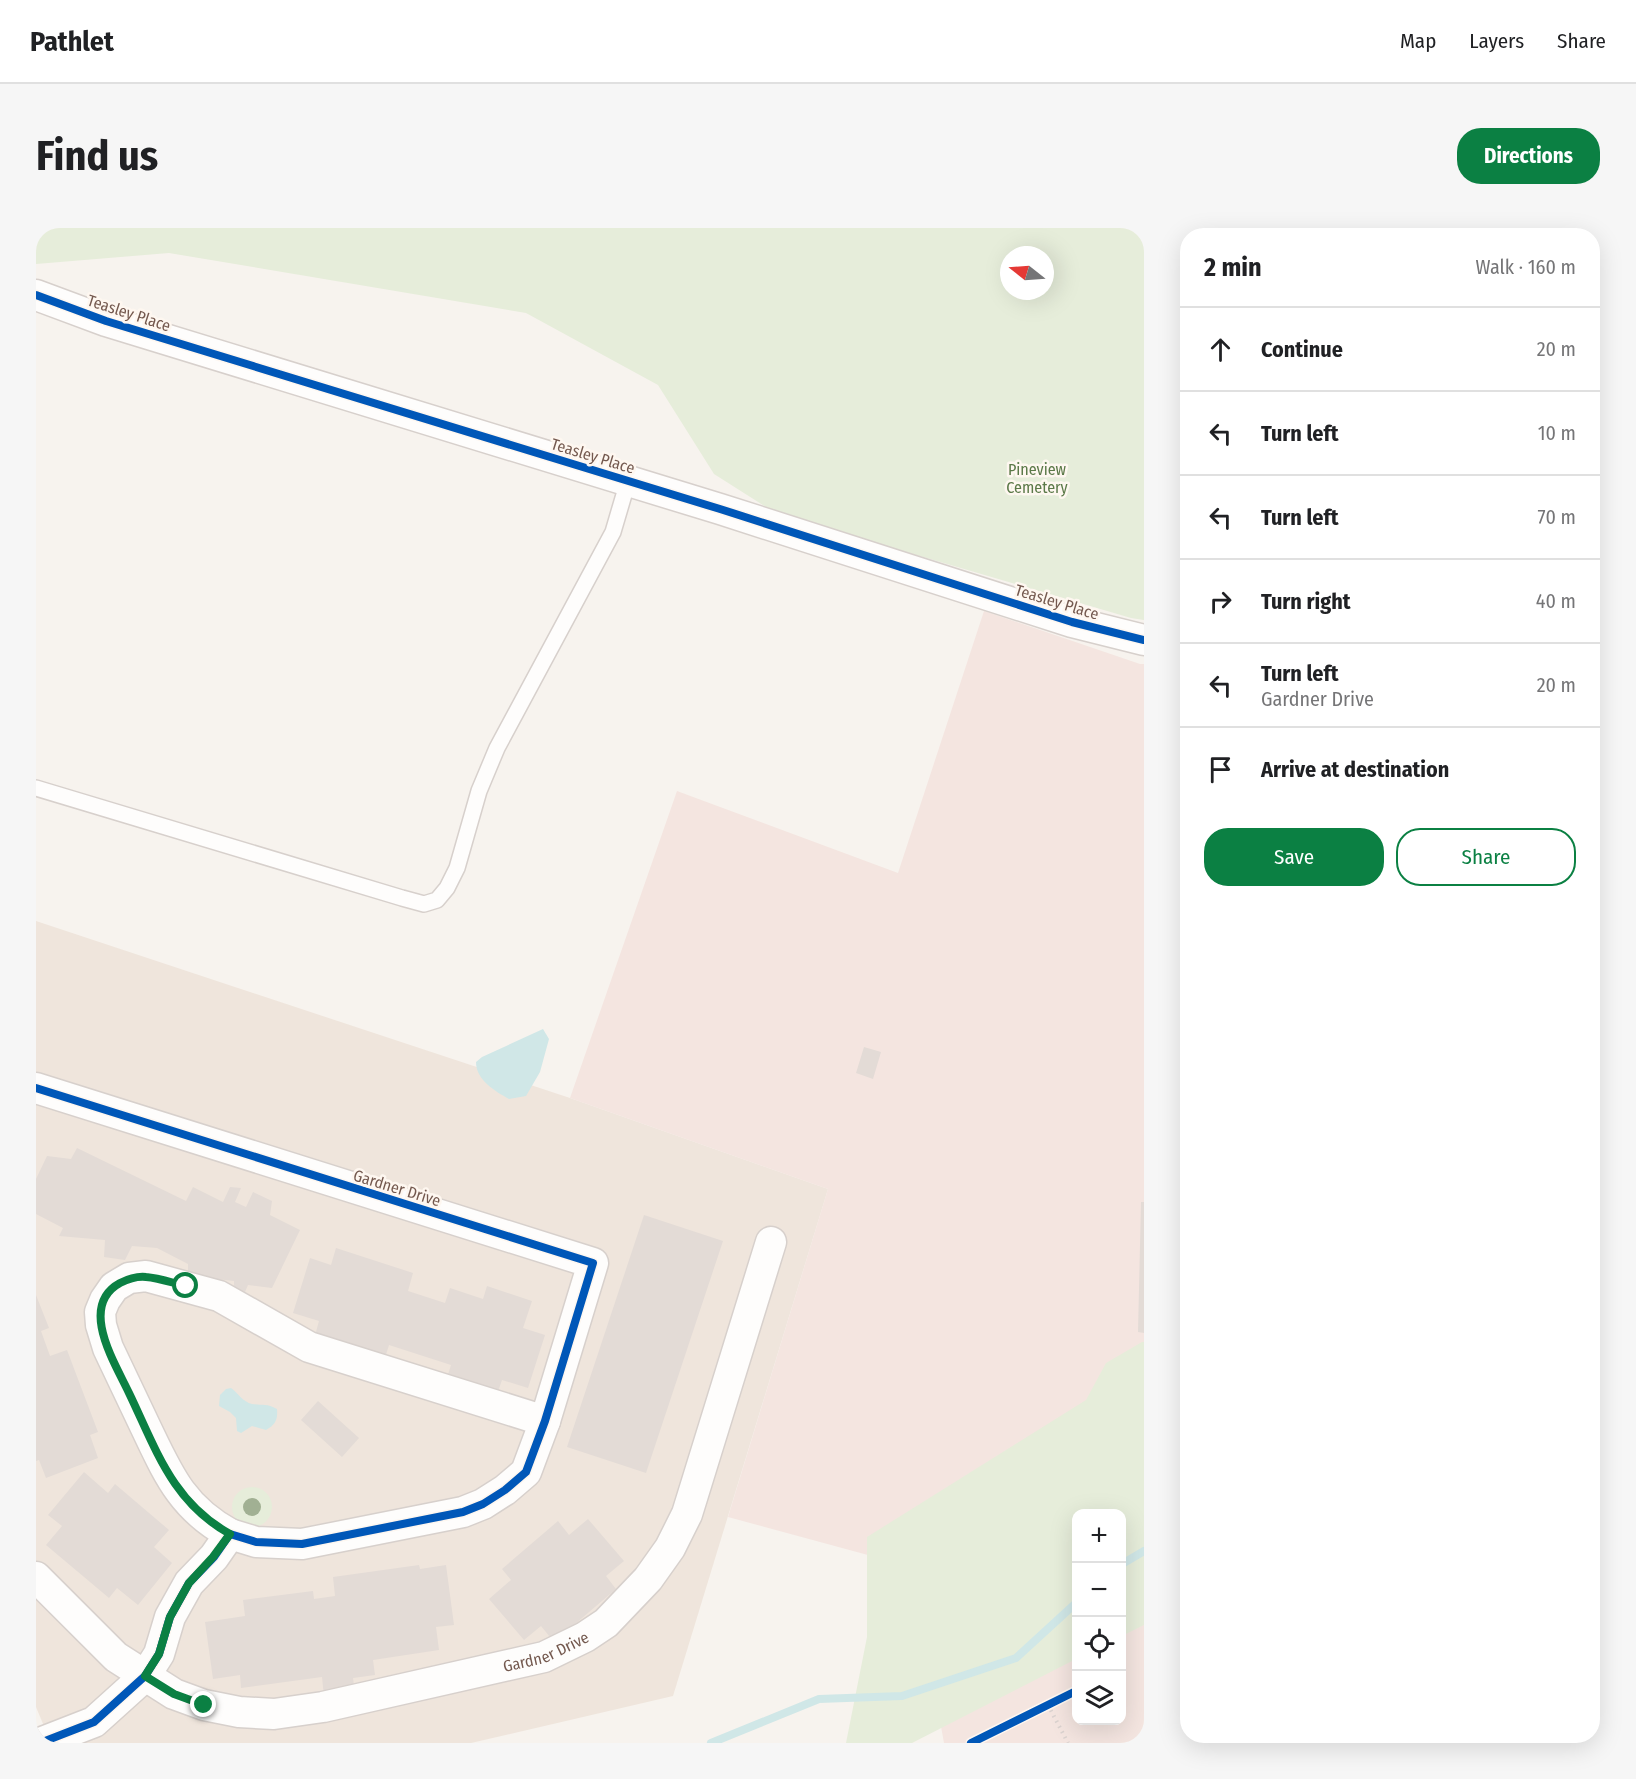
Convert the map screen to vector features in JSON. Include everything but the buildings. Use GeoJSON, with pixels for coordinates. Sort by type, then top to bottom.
{"type":"FeatureCollection","features":[{"type":"Feature","properties":{"kind":"street","name":"Teasley Place"},"geometry":{"type":"LineString","coordinates":[[36,295],[117,324],[628,481],[1072,622],[1144,640]]}},
{"type":"Feature","properties":{"kind":"street","name":"Gardner Drive"},"geometry":{"type":"LineString","coordinates":[[36,1088],[593,1263],[545,1421]]}},
{"type":"Feature","properties":{"kind":"street","name":"Gardner Drive"},"geometry":{"type":"LineString","coordinates":[[36,1577],[116,1657],[174,1694],[204,1705],[239,1712],[274,1714],[323,1707],[544,1657],[599,1628],[648,1579],[669,1548],[687,1514],[771,1242]]}},
{"type":"Feature","properties":{"kind":"street"},"geometry":{"type":"LineString","coordinates":[[146,1276],[219,1296],[309,1347],[545,1421],[526,1472],[505,1490],[483,1504],[463,1512],[302,1544],[256,1542],[230,1534],[214,1525],[187,1501],[171,1480],[108,1348],[101,1325],[100,1312],[114,1287],[129,1278],[146,1276]]}},
{"type":"Feature","properties":{"kind":"street"},"geometry":{"type":"LineString","coordinates":[[40,1743],[94,1722],[145,1676],[159,1654],[170,1617],[189,1583],[230,1534]]}},
{"type":"Feature","properties":{"kind":"lane"},"geometry":{"type":"LineString","coordinates":[[36,788],[402,898],[424,904],[437,900],[447,888],[457,868],[479,791],[497,748],[613,532],[628,481]]}},
{"type":"Feature","properties":{"kind":"path"},"geometry":{"type":"LineString","coordinates":[[1038,1710],[1058,1701]]}},
{"type":"Feature","properties":{"kind":"path"},"geometry":{"type":"LineString","coordinates":[[1048,1705],[1068,1743]]}},
{"type":"Feature","properties":{"kind":"shaded area"},"geometry":{"type":"Polygon","coordinates":[[[984,611],[1144,664],[1144,1743],[944,1743],[912,1567],[728,1517],[828,1189],[570,1098],[677,791],[898,873],[984,611]]]}},
{"type":"Feature","properties":{"kind":"shaded area"},"geometry":{"type":"Polygon","coordinates":[[[36,921],[570,1098],[828,1189],[673,1696],[471,1743],[51,1743],[36,1707],[36,921]]]}},
{"type":"Feature","properties":{"kind":"shaded area"},"geometry":{"type":"Polygon","coordinates":[[[543,1029],[549,1039],[540,1072],[526,1096],[509,1099],[492,1089],[483,1080],[476,1062],[482,1057],[543,1029]]]}},
{"type":"Feature","properties":{"kind":"shaded area"},"geometry":{"type":"Polygon","coordinates":[[[231,1388],[249,1403],[267,1405],[277,1409],[274,1424],[266,1430],[252,1426],[241,1433],[237,1431],[236,1418],[219,1406],[220,1395],[226,1389],[231,1388]]]}},
{"type":"Feature","properties":{"kind":"green space","name":"Pineview Cemetery"},"geometry":{"type":"Polygon","coordinates":[[[36,228],[1144,228],[1144,620],[889,547],[769,509],[714,474],[658,385],[526,313],[169,253],[36,264],[36,228]]]}},
{"type":"Feature","properties":{"kind":"green space"},"geometry":{"type":"Polygon","coordinates":[[[1144,1342],[1144,1625],[1126,1634],[1126,1509],[1072,1509],[1072,1661],[912,1743],[846,1743],[867,1637],[867,1537],[1086,1400],[1106,1363],[1144,1342]]]}},
{"type":"Feature","properties":{"kind":"green space"},"geometry":{"type":"Polygon","coordinates":[[[252,1487],[260,1488],[266,1493],[271,1499],[271,1515],[266,1521],[260,1526],[252,1527],[244,1526],[238,1521],[233,1515],[232,1507],[233,1499],[238,1493],[244,1488],[252,1487]]]}},
{"type":"Feature","properties":{"kind":"waterway"},"geometry":{"type":"LineString","coordinates":[[1124,1563],[1144,1551]]}},
{"type":"Feature","properties":{"kind":"waterway"},"geometry":{"type":"LineString","coordinates":[[711,1743],[819,1699],[902,1696],[1016,1658],[1072,1607]]}},
{"type":"Feature","properties":{"kind":"cycle path"},"geometry":{"type":"LineString","coordinates":[[36,295],[106,321],[720,509],[1072,622],[1144,640]]}},
{"type":"Feature","properties":{"kind":"cycle path"},"geometry":{"type":"LineString","coordinates":[[36,1088],[593,1263],[545,1421],[526,1472],[505,1490],[483,1504],[463,1512],[302,1544],[256,1542],[230,1534],[214,1557],[189,1583],[170,1617],[159,1654],[145,1676],[94,1722],[40,1743]]}},
{"type":"Feature","properties":{"kind":"cycle path"},"geometry":{"type":"LineString","coordinates":[[971,1743],[1072,1693]]}},
{"type":"Feature","properties":{"kind":"route"},"geometry":{"type":"LineString","coordinates":[[186,1286],[146,1276],[129,1278],[114,1287],[100,1312],[101,1325],[108,1348],[171,1480],[187,1501],[214,1525],[230,1534],[189,1583],[170,1617],[159,1654],[145,1676],[174,1694],[204,1705]]}}]}
